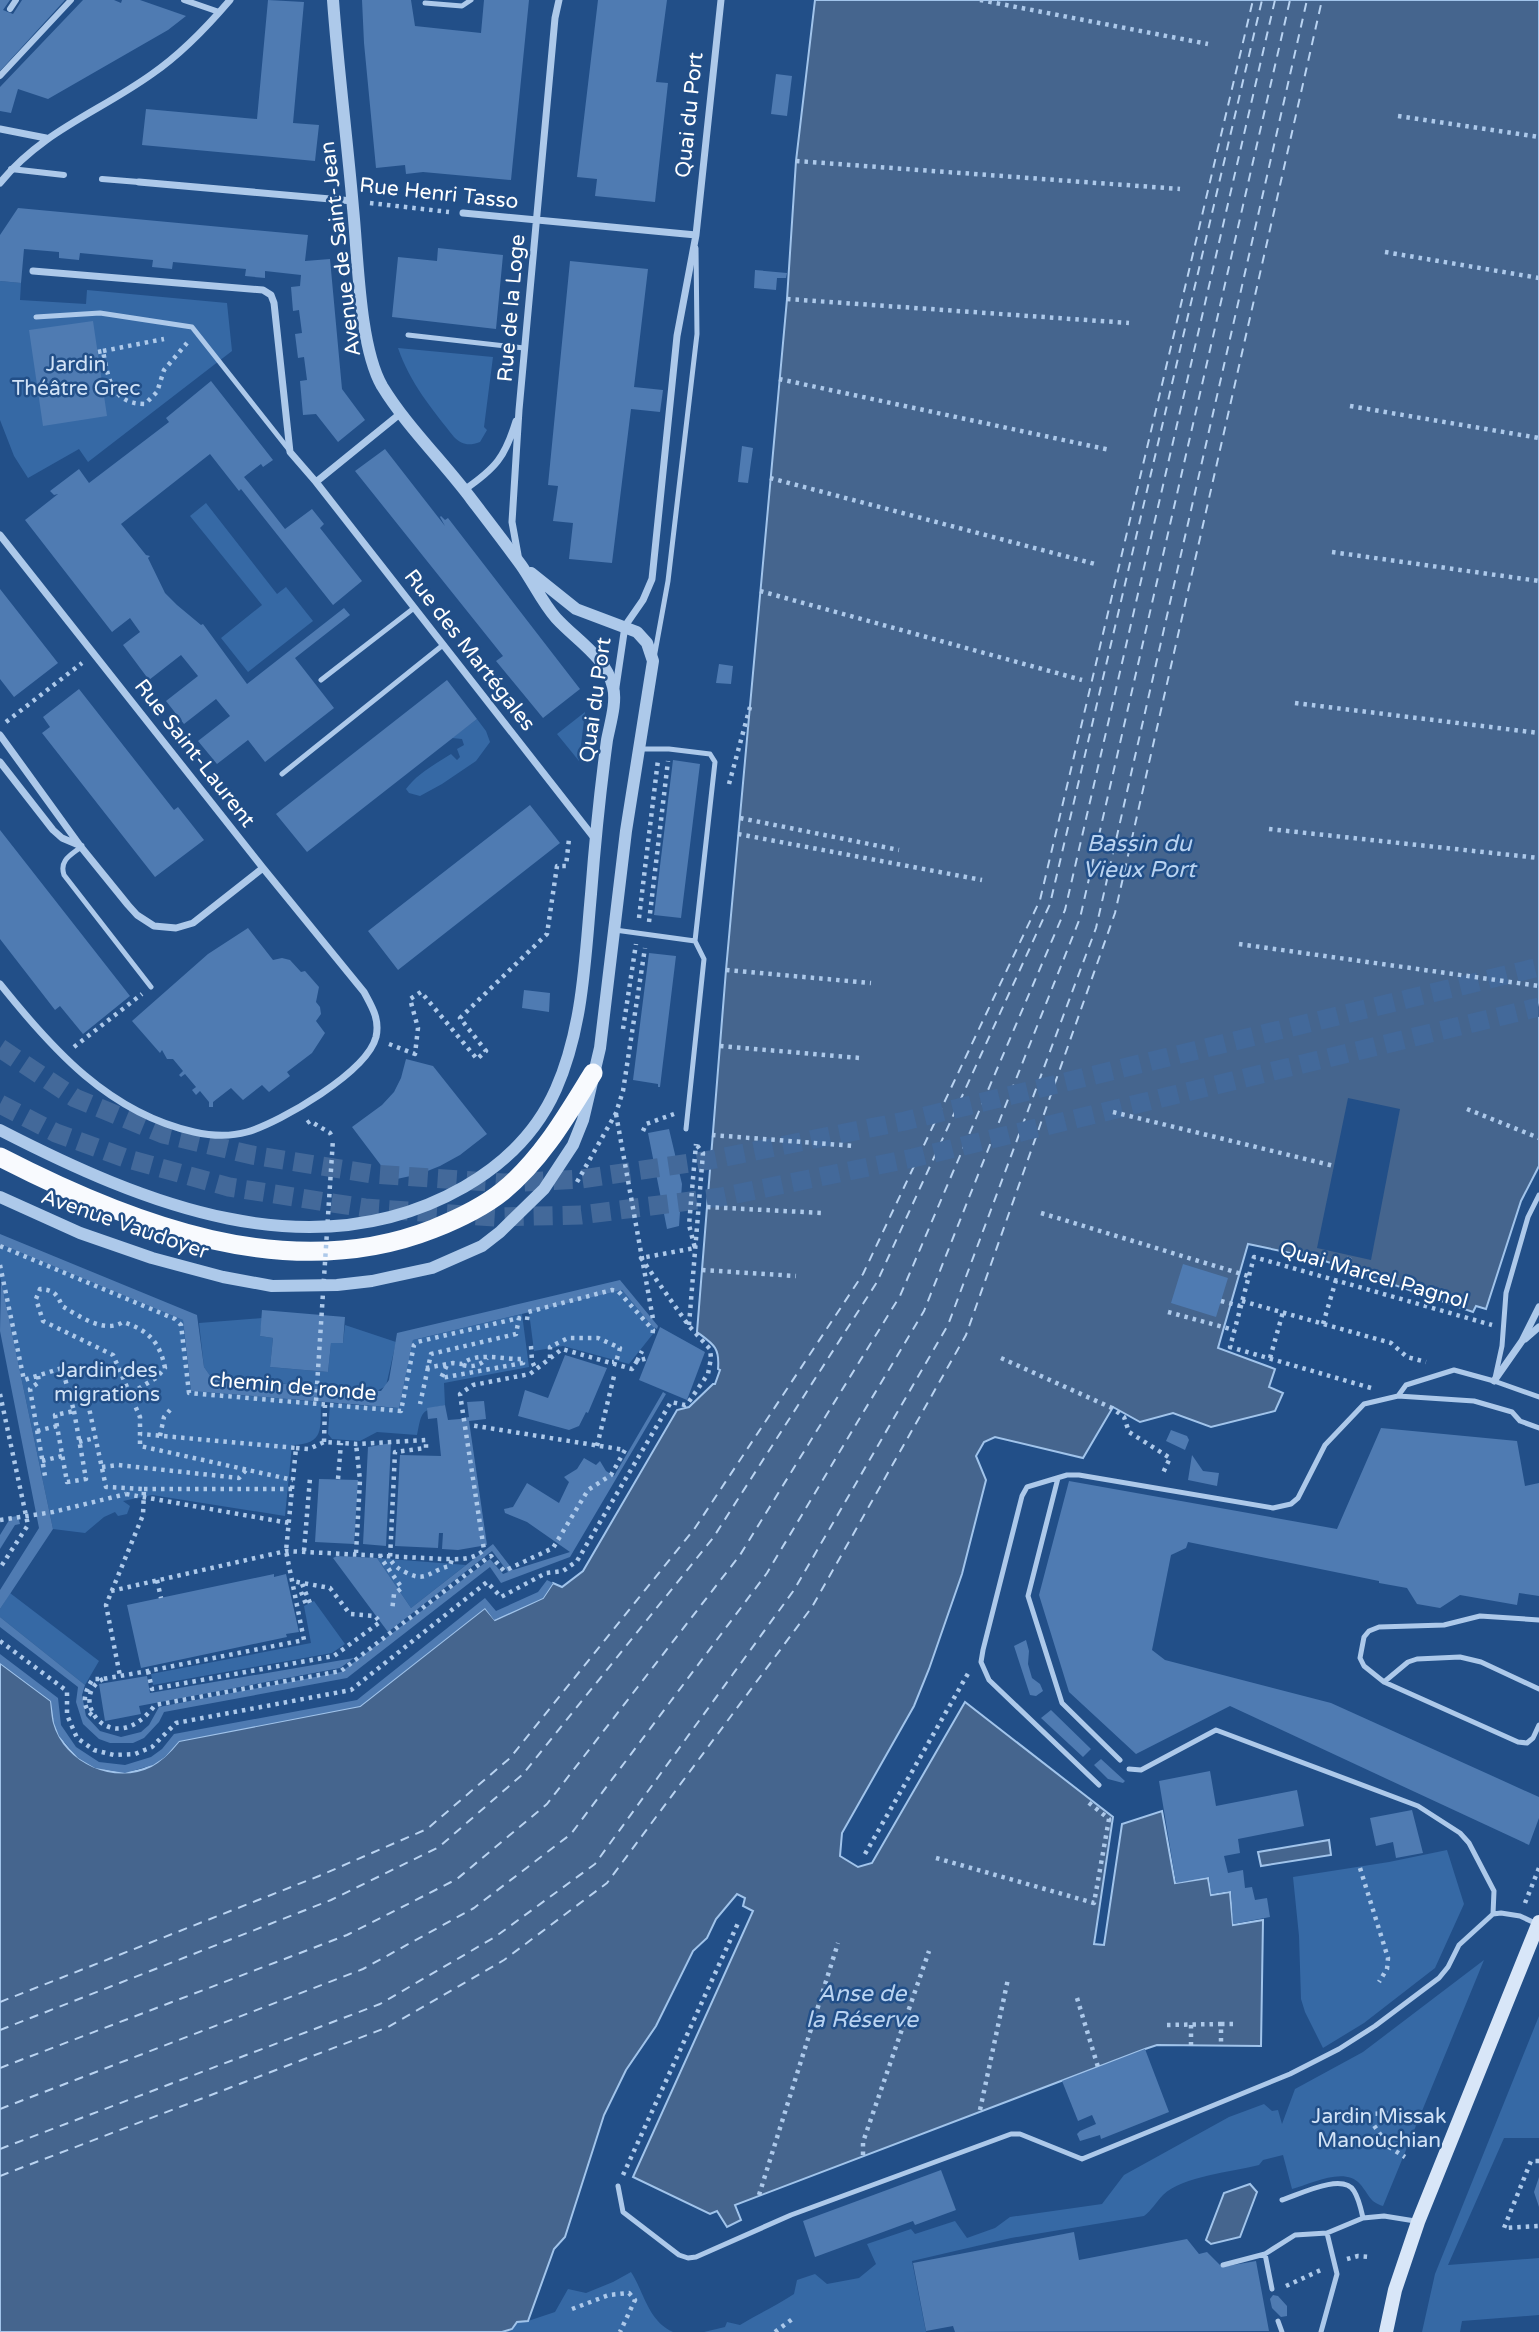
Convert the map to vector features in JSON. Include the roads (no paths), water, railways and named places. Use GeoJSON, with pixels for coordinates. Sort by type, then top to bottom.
{"type":"FeatureCollection","features":[{"type":"Feature","properties":{"kind":"highway"},"geometry":{"type":"LineString","coordinates":[[0,1157],[52,1184],[116,1211],[203,1238],[275,1250],[365,1248],[412,1238],[457,1220],[480,1208],[503,1191],[545,1147],[593,1073]]}},
{"type":"Feature","properties":{"kind":"main road"},"geometry":{"type":"LineString","coordinates":[[1385,2332],[1395,2290],[1418,2222],[1539,1923]]}},
{"type":"Feature","properties":{"kind":"street"},"geometry":{"type":"LineString","coordinates":[[10,9],[16,0]]}},
{"type":"Feature","properties":{"kind":"street"},"geometry":{"type":"LineString","coordinates":[[0,76],[71,0]]}},
{"type":"Feature","properties":{"kind":"street"},"geometry":{"type":"LineString","coordinates":[[184,0],[219,12]]}},
{"type":"Feature","properties":{"kind":"street"},"geometry":{"type":"LineString","coordinates":[[2,179],[46,138],[152,75],[185,47],[230,0]]}},
{"type":"Feature","properties":{"kind":"street","name":"Rue de la Loge"},"geometry":{"type":"LineString","coordinates":[[521,564],[512,522],[519,410],[559,0]]}},
{"type":"Feature","properties":{"kind":"street","name":"Quai du Port"},"geometry":{"type":"LineString","coordinates":[[555,1092],[572,1043],[583,987],[595,839],[625,626],[643,600],[652,579],[677,336],[696,235],[721,0]]}},
{"type":"Feature","properties":{"kind":"street","name":"Avenue de Saint-Jean"},"geometry":{"type":"LineString","coordinates":[[332,1],[369,352],[377,377],[401,414],[521,564],[557,618],[602,663],[615,691]]}},
{"type":"Feature","properties":{"kind":"street"},"geometry":{"type":"LineString","coordinates":[[0,129],[46,138]]}},
{"type":"Feature","properties":{"kind":"street"},"geometry":{"type":"LineString","coordinates":[[11,169],[64,175]]}},
{"type":"Feature","properties":{"kind":"street","name":"Rue Henri Tasso"},"geometry":{"type":"LineString","coordinates":[[102,179],[353,201]]}},
{"type":"Feature","properties":{"kind":"street","name":"Rue Henri Tasso"},"geometry":{"type":"LineString","coordinates":[[463,214],[696,235]]}},
{"type":"Feature","properties":{"kind":"street"},"geometry":{"type":"LineString","coordinates":[[33,271],[263,290],[271,295],[290,452]]}},
{"type":"Feature","properties":{"kind":"street","name":"Rue de la Loge"},"geometry":{"type":"LineString","coordinates":[[464,490],[497,464],[507,449],[519,410]]}},
{"type":"Feature","properties":{"kind":"street"},"geometry":{"type":"LineString","coordinates":[[316,482],[401,414]]}},
{"type":"Feature","properties":{"kind":"street","name":"Rue des Martégales"},"geometry":{"type":"LineString","coordinates":[[290,452],[595,839]]}},
{"type":"Feature","properties":{"kind":"street","name":"Rue Saint-Laurent"},"geometry":{"type":"LineString","coordinates":[[0,534],[364,992],[376,1017],[375,1038],[369,1054],[359,1065],[283,1118],[245,1132],[217,1135],[174,1126],[136,1109],[100,1087],[62,1057],[0,984]]}},
{"type":"Feature","properties":{"kind":"street","name":"Avenue de Saint-Jean"},"geometry":{"type":"LineString","coordinates":[[521,564],[576,609],[625,626],[644,638],[653,661]]}},
{"type":"Feature","properties":{"kind":"street","name":"Quai du Port"},"geometry":{"type":"LineString","coordinates":[[593,1073],[600,1048],[653,661]]}},
{"type":"Feature","properties":{"kind":"street"},"geometry":{"type":"LineString","coordinates":[[0,735],[81,847],[137,915],[162,928],[186,927],[203,918],[263,868]]}},
{"type":"Feature","properties":{"kind":"street"},"geometry":{"type":"LineString","coordinates":[[0,762],[58,835],[81,847]]}},
{"type":"Feature","properties":{"kind":"street","name":"Avenue Vaudoyer"},"geometry":{"type":"LineString","coordinates":[[0,1197],[80,1233],[152,1258],[223,1277],[272,1286],[314,1287],[384,1279],[432,1268],[459,1258],[482,1246],[525,1210],[556,1172],[573,1145],[583,1120],[593,1073]]}},
{"type":"Feature","properties":{"kind":"street","name":"Avenue Vaudoyer"},"geometry":{"type":"LineString","coordinates":[[0,1130],[82,1169],[168,1203],[233,1220],[314,1229],[402,1215],[449,1196],[480,1178],[517,1147],[555,1092]]}},
{"type":"Feature","properties":{"kind":"street"},"geometry":{"type":"LineString","coordinates":[[1494,1381],[1522,1342],[1539,1307]]}},
{"type":"Feature","properties":{"kind":"street"},"geometry":{"type":"LineString","coordinates":[[1522,1342],[1539,1328]]}},
{"type":"Feature","properties":{"kind":"lane"},"geometry":{"type":"LineString","coordinates":[[425,3],[462,6],[471,0]]}},
{"type":"Feature","properties":{"kind":"lane","name":"Quai du Port"},"geometry":{"type":"LineString","coordinates":[[653,661],[668,581],[697,334],[696,235]]}},
{"type":"Feature","properties":{"kind":"lane"},"geometry":{"type":"LineString","coordinates":[[36,317],[100,313],[192,327],[290,452]]}},
{"type":"Feature","properties":{"kind":"lane"},"geometry":{"type":"LineString","coordinates":[[408,335],[524,348]]}},
{"type":"Feature","properties":{"kind":"lane"},"geometry":{"type":"LineString","coordinates":[[321,680],[414,608]]}},
{"type":"Feature","properties":{"kind":"lane"},"geometry":{"type":"LineString","coordinates":[[282,774],[443,645]]}},
{"type":"Feature","properties":{"kind":"lane"},"geometry":{"type":"LineString","coordinates":[[639,749],[669,749],[710,754],[715,762],[695,941],[704,959],[686,1129]]}},
{"type":"Feature","properties":{"kind":"lane"},"geometry":{"type":"LineString","coordinates":[[81,847],[64,861],[64,875],[151,987]]}},
{"type":"Feature","properties":{"kind":"lane"},"geometry":{"type":"LineString","coordinates":[[615,930],[695,941]]}},
{"type":"Feature","properties":{"kind":"lane"},"geometry":{"type":"LineString","coordinates":[[1494,1381],[1502,1346],[1506,1293],[1528,1217],[1539,1195]]}},
{"type":"Feature","properties":{"kind":"lane"},"geometry":{"type":"LineString","coordinates":[[1398,1395],[1406,1385],[1454,1370],[1539,1397]]}},
{"type":"Feature","properties":{"kind":"lane"},"geometry":{"type":"LineString","coordinates":[[1099,1785],[989,1680],[982,1669],[983,1650],[1022,1496],[1030,1486],[1079,1475],[1273,1508],[1283,1507],[1298,1499],[1325,1445],[1364,1404],[1398,1395],[1474,1401],[1512,1412],[1520,1421],[1539,1428]]}},
{"type":"Feature","properties":{"kind":"lane"},"geometry":{"type":"LineString","coordinates":[[1058,1478],[1028,1596],[1062,1703],[1120,1760]]}},
{"type":"Feature","properties":{"kind":"lane"},"geometry":{"type":"LineString","coordinates":[[1539,1620],[1480,1616],[1444,1625],[1379,1627],[1369,1631],[1364,1637],[1360,1658],[1364,1666],[1384,1682],[1518,1742],[1527,1743],[1533,1738],[1539,1724]]}},
{"type":"Feature","properties":{"kind":"lane"},"geometry":{"type":"LineString","coordinates":[[1384,1682],[1417,1658],[1460,1657],[1481,1662],[1539,1689]]}},
{"type":"Feature","properties":{"kind":"lane"},"geometry":{"type":"LineString","coordinates":[[1129,1769],[1141,1770],[1216,1730],[1418,1806],[1460,1833],[1469,1843],[1494,1891],[1493,1914]]}},
{"type":"Feature","properties":{"kind":"lane"},"geometry":{"type":"LineString","coordinates":[[618,2186],[623,2212],[680,2255],[688,2258],[696,2257],[791,2215],[1011,2134],[1020,2134],[1082,2159],[1290,2074],[1339,2049],[1439,1978],[1459,1945],[1493,1914],[1520,1916],[1539,1923]]}},
{"type":"Feature","properties":{"kind":"lane"},"geometry":{"type":"LineString","coordinates":[[1282,2200],[1326,2185],[1347,2184],[1354,2189],[1363,2218]]}},
{"type":"Feature","properties":{"kind":"lane"},"geometry":{"type":"LineString","coordinates":[[1223,2265],[1265,2254],[1295,2235],[1327,2233],[1363,2218],[1384,2216],[1418,2222]]}},
{"type":"Feature","properties":{"kind":"lane"},"geometry":{"type":"LineString","coordinates":[[1321,2332],[1335,2286],[1336,2263],[1327,2233]]}},
{"type":"Feature","properties":{"kind":"lane"},"geometry":{"type":"LineString","coordinates":[[1265,2254],[1272,2289]]}},
{"type":"Feature","properties":{"kind":"lane"},"geometry":{"type":"LineString","coordinates":[[1278,2321],[1282,2332]]}},
{"type":"Feature","properties":{"kind":"water","name":"Bassin du Vieux Port"},"geometry":{"type":"Polygon","coordinates":[[[815,0],[1539,0],[1539,1166],[1521,1201],[1486,1309],[1476,1306],[1473,1312],[1319,1259],[1248,1244],[1218,1348],[1275,1369],[1269,1387],[1283,1393],[1275,1411],[1211,1427],[1173,1413],[1140,1422],[1113,1407],[1083,1458],[995,1437],[984,1442],[976,1456],[986,1480],[962,1574],[929,1669],[914,1706],[842,1833],[840,1856],[858,1867],[872,1863],[965,1702],[1113,1817],[1094,1944],[1104,1945],[1122,1824],[1162,1811],[1175,1883],[1208,1878],[1211,1895],[1230,1892],[1233,1925],[1263,1920],[1261,2046],[1157,2045],[1145,2049],[735,2205],[741,2220],[727,2227],[717,2211],[710,2214],[633,2177],[753,1911],[743,1906],[745,1898],[737,1894],[716,1919],[707,1938],[693,1951],[656,2026],[626,2070],[604,2115],[565,2237],[554,2249],[528,2321],[517,2322],[512,2329],[502,2332],[0,2332],[0,1663],[51,1701],[54,1723],[69,1749],[80,1759],[107,1771],[137,1771],[151,1766],[167,1755],[179,1741],[360,1706],[485,1608],[495,1620],[543,1598],[553,1583],[562,1587],[583,1571],[677,1410],[689,1407],[715,1384],[720,1370],[714,1347],[697,1332],[726,970],[787,299],[796,161],[815,0]]]}},
{"type":"Feature","properties":{"kind":"water"},"geometry":{"type":"Polygon","coordinates":[[[1329,1840],[1331,1855],[1261,1866],[1258,1852],[1329,1840]]]}},
{"type":"Feature","properties":{"kind":"water"},"geometry":{"type":"Polygon","coordinates":[[[1250,2184],[1257,2192],[1240,2237],[1211,2244],[1206,2240],[1224,2193],[1250,2184]]]}},
{"type":"Feature","properties":{"kind":"tunnel"},"geometry":{"type":"LineString","coordinates":[[0,1048],[75,1098],[163,1134],[252,1155],[372,1174],[503,1183],[582,1179],[710,1160],[905,1121],[1539,967]]}},
{"type":"Feature","properties":{"kind":"tunnel"},"geometry":{"type":"LineString","coordinates":[[0,1104],[56,1133],[125,1158],[229,1187],[365,1208],[495,1217],[581,1215],[721,1197],[913,1158],[1539,1007]]}},
{"type":"Feature","properties":{"kind":"park label","name":"Jardin Théâtre Grec"},"geometry":{"type":"Point","coordinates":[76,376]}},
{"type":"Feature","properties":{"kind":"park label","name":"Jardin des migrations"},"geometry":{"type":"Point","coordinates":[107,1382]}},
{"type":"Feature","properties":{"kind":"park label","name":"Jardin Missak Manouchian"},"geometry":{"type":"Point","coordinates":[1379,2128]}},
{"type":"Feature","properties":{"kind":"water label","name":"Anse de la Réserve"},"geometry":{"type":"Point","coordinates":[862,2006]}}]}
